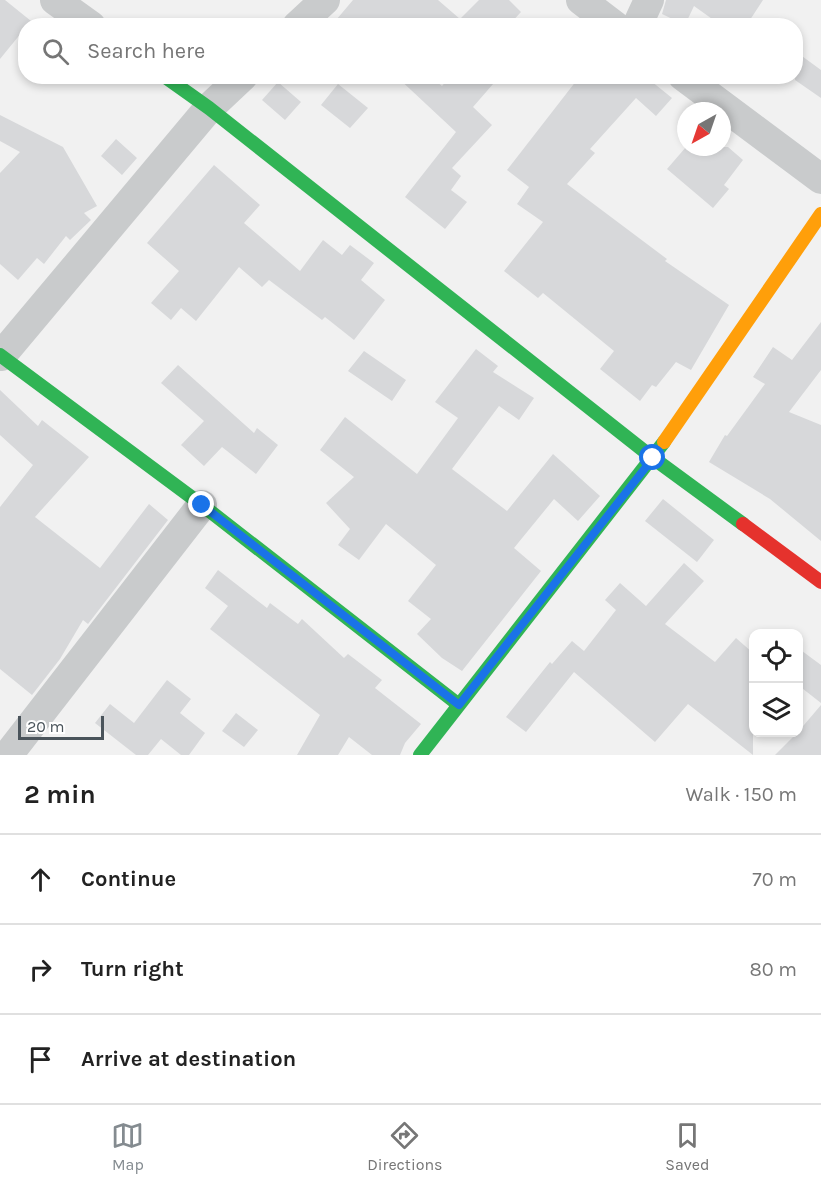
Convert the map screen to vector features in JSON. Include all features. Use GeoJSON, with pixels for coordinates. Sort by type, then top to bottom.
{"type":"FeatureCollection","features":[{"type":"Feature","properties":{"kind":"street"},"geometry":{"type":"LineString","coordinates":[[55,0],[81,18]]}},
{"type":"Feature","properties":{"kind":"street"},"geometry":{"type":"LineString","coordinates":[[306,18],[325,0]]}},
{"type":"Feature","properties":{"kind":"street"},"geometry":{"type":"LineString","coordinates":[[581,0],[605,18]]}},
{"type":"Feature","properties":{"kind":"street"},"geometry":{"type":"LineString","coordinates":[[641,18],[649,0]]}},
{"type":"Feature","properties":{"kind":"street"},"geometry":{"type":"LineString","coordinates":[[175,84],[209,108],[653,458],[821,582]]}},
{"type":"Feature","properties":{"kind":"street"},"geometry":{"type":"LineString","coordinates":[[234,84],[209,108],[1,356],[202,505],[459,705]]}},
{"type":"Feature","properties":{"kind":"street"},"geometry":{"type":"LineString","coordinates":[[694,84],[821,179]]}},
{"type":"Feature","properties":{"kind":"street"},"geometry":{"type":"LineString","coordinates":[[420,755],[653,458],[821,214]]}},
{"type":"Feature","properties":{"kind":"street"},"geometry":{"type":"LineString","coordinates":[[8,755],[202,505]]}},
{"type":"Feature","properties":{"kind":"building"},"geometry":{"type":"Polygon","coordinates":[[[0,0],[5,0],[27,18],[18,18],[18,37],[0,59],[0,0]]]}},
{"type":"Feature","properties":{"kind":"building"},"geometry":{"type":"Polygon","coordinates":[[[353,0],[438,0],[459,18],[338,18],[353,0]]]}},
{"type":"Feature","properties":{"kind":"building"},"geometry":{"type":"Polygon","coordinates":[[[479,0],[509,0],[521,12],[515,18],[461,18],[479,0]]]}},
{"type":"Feature","properties":{"kind":"building"},"geometry":{"type":"Polygon","coordinates":[[[666,0],[763,0],[751,18],[711,18],[694,6],[688,18],[670,18],[662,14],[666,0]]]}},
{"type":"Feature","properties":{"kind":"building"},"geometry":{"type":"Polygon","coordinates":[[[803,57],[821,70],[821,98],[801,84],[803,84],[803,57]]]}},
{"type":"Feature","properties":{"kind":"building"},"geometry":{"type":"Polygon","coordinates":[[[276,84],[280,84],[301,102],[285,120],[262,100],[276,84]]]}},
{"type":"Feature","properties":{"kind":"building"},"geometry":{"type":"Polygon","coordinates":[[[338,84],[368,108],[350,128],[321,105],[338,84]]]}},
{"type":"Feature","properties":{"kind":"building"},"geometry":{"type":"Polygon","coordinates":[[[405,84],[440,84],[442,86],[444,84],[493,84],[473,107],[492,125],[452,168],[461,176],[451,190],[467,202],[445,229],[405,197],[456,132],[405,84]]]}},
{"type":"Feature","properties":{"kind":"building"},"geometry":{"type":"Polygon","coordinates":[[[574,84],[655,84],[672,98],[656,116],[636,98],[590,149],[595,153],[567,184],[667,259],[665,261],[729,305],[691,370],[676,362],[656,387],[652,385],[640,401],[600,369],[614,351],[543,293],[538,298],[504,271],[543,222],[517,204],[529,187],[507,170],[574,84]]]}},
{"type":"Feature","properties":{"kind":"building"},"geometry":{"type":"Polygon","coordinates":[[[0,115],[63,147],[97,206],[84,213],[91,220],[70,240],[66,236],[44,264],[37,258],[18,280],[0,264],[0,173],[20,152],[0,141],[0,115]]]}},
{"type":"Feature","properties":{"kind":"building"},"geometry":{"type":"Polygon","coordinates":[[[116,139],[137,158],[122,175],[101,156],[116,139]]]}},
{"type":"Feature","properties":{"kind":"building"},"geometry":{"type":"Polygon","coordinates":[[[731,150],[743,160],[724,185],[729,189],[713,208],[667,169],[678,156],[731,156],[731,150]]]}},
{"type":"Feature","properties":{"kind":"building"},"geometry":{"type":"Polygon","coordinates":[[[214,165],[260,205],[244,223],[300,271],[323,240],[342,255],[350,245],[374,263],[361,280],[385,300],[354,340],[325,317],[322,320],[269,280],[262,287],[239,267],[196,321],[181,308],[171,320],[151,303],[179,271],[147,243],[214,165]]]}},
{"type":"Feature","properties":{"kind":"building"},"geometry":{"type":"Polygon","coordinates":[[[821,322],[821,370],[789,412],[821,425],[821,541],[770,499],[709,462],[725,435],[727,436],[765,384],[753,377],[773,347],[792,360],[821,322]]]}},
{"type":"Feature","properties":{"kind":"building"},"geometry":{"type":"Polygon","coordinates":[[[476,349],[498,366],[493,372],[534,398],[519,420],[499,406],[452,469],[507,511],[553,454],[600,496],[578,521],[554,499],[514,548],[541,571],[462,671],[442,658],[417,634],[431,619],[408,601],[436,565],[386,524],[359,560],[338,545],[350,529],[326,503],[354,477],[320,450],[345,417],[417,474],[458,418],[435,402],[476,349]]]}},
{"type":"Feature","properties":{"kind":"building"},"geometry":{"type":"Polygon","coordinates":[[[364,351],[406,380],[392,401],[348,371],[364,351]]]}},
{"type":"Feature","properties":{"kind":"building"},"geometry":{"type":"Polygon","coordinates":[[[178,365],[254,433],[257,428],[278,445],[256,474],[222,447],[204,466],[181,445],[204,421],[161,383],[178,365]]]}},
{"type":"Feature","properties":{"kind":"building"},"geometry":{"type":"Polygon","coordinates":[[[0,390],[38,426],[42,420],[89,457],[35,517],[100,568],[149,504],[168,520],[88,624],[83,620],[60,659],[32,695],[0,669],[0,507],[33,465],[0,435],[0,390]]]}},
{"type":"Feature","properties":{"kind":"building"},"geometry":{"type":"Polygon","coordinates":[[[663,499],[714,540],[697,562],[645,521],[663,499]]]}},
{"type":"Feature","properties":{"kind":"building"},"geometry":{"type":"Polygon","coordinates":[[[684,563],[704,581],[665,624],[715,662],[736,638],[749,649],[749,737],[753,737],[753,755],[688,704],[655,742],[574,672],[526,732],[506,717],[550,662],[552,664],[572,641],[584,651],[616,610],[605,600],[620,583],[646,606],[684,563]]]}},
{"type":"Feature","properties":{"kind":"building"},"geometry":{"type":"Polygon","coordinates":[[[218,570],[267,608],[270,603],[298,624],[302,619],[344,658],[348,654],[382,680],[375,688],[421,724],[405,743],[400,755],[372,755],[349,737],[338,755],[297,755],[320,715],[210,629],[228,606],[205,588],[218,570]]]}},
{"type":"Feature","properties":{"kind":"building"},"geometry":{"type":"Polygon","coordinates":[[[803,652],[821,665],[821,703],[803,689],[803,652]]]}},
{"type":"Feature","properties":{"kind":"building"},"geometry":{"type":"Polygon","coordinates":[[[167,680],[191,699],[180,713],[205,733],[189,755],[181,755],[161,739],[148,755],[136,755],[95,723],[110,704],[134,723],[167,680]]]}},
{"type":"Feature","properties":{"kind":"building"},"geometry":{"type":"Polygon","coordinates":[[[821,705],[821,755],[775,755],[793,737],[803,737],[803,726],[821,705]]]}},
{"type":"Feature","properties":{"kind":"building"},"geometry":{"type":"Polygon","coordinates":[[[236,713],[258,730],[244,747],[222,731],[236,713]]]}},
{"type":"Feature","properties":{"kind":"traffic: fast"},"geometry":{"type":"LineString","coordinates":[[175,84],[209,108],[653,458],[743,524]]}},
{"type":"Feature","properties":{"kind":"traffic: fast"},"geometry":{"type":"LineString","coordinates":[[0,355],[202,505],[459,705]]}},
{"type":"Feature","properties":{"kind":"traffic: fast"},"geometry":{"type":"LineString","coordinates":[[420,755],[664,442]]}},
{"type":"Feature","properties":{"kind":"traffic: slow"},"geometry":{"type":"LineString","coordinates":[[664,442],[821,214]]}},
{"type":"Feature","properties":{"kind":"traffic: jam"},"geometry":{"type":"LineString","coordinates":[[743,524],[821,582]]}},
{"type":"Feature","properties":{"kind":"route"},"geometry":{"type":"LineString","coordinates":[[202,505],[459,705],[653,458]]}}]}
